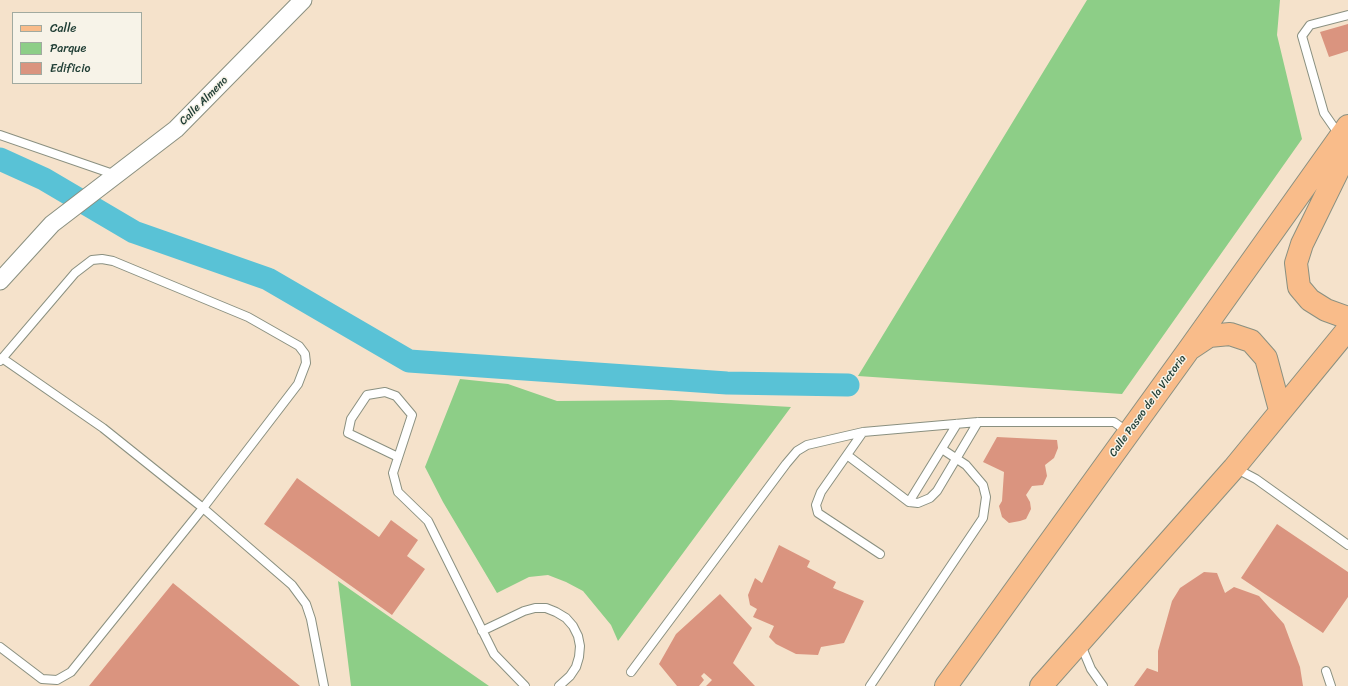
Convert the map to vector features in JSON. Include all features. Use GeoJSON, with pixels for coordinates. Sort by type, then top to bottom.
{"type":"FeatureCollection","features":[{"type":"Feature","properties":{"kind":"main road"},"geometry":{"type":"LineString","coordinates":[[1345,137],[1302,244],[1296,263],[1299,287],[1310,300],[1326,310],[1348,318]]}},
{"type":"Feature","properties":{"kind":"main road","name":"Calle Paseo de la Victoria"},"geometry":{"type":"LineString","coordinates":[[946,686],[1128,432],[1345,137]]}},
{"type":"Feature","properties":{"kind":"main road"},"geometry":{"type":"LineString","coordinates":[[1041,686],[1234,468],[1280,410],[1348,329]]}},
{"type":"Feature","properties":{"kind":"main road"},"geometry":{"type":"LineString","coordinates":[[1190,348],[1209,336],[1230,334],[1251,342],[1266,358],[1280,410]]}},
{"type":"Feature","properties":{"kind":"street","name":"Calle Almeno"},"geometry":{"type":"LineString","coordinates":[[0,281],[33,243],[72,207],[96,191],[176,129],[303,0]]}},
{"type":"Feature","properties":{"kind":"lane"},"geometry":{"type":"LineString","coordinates":[[1345,137],[1324,113],[1302,36],[1310,25],[1348,15]]}},
{"type":"Feature","properties":{"kind":"lane"},"geometry":{"type":"LineString","coordinates":[[0,136],[117,175]]}},
{"type":"Feature","properties":{"kind":"lane"},"geometry":{"type":"LineString","coordinates":[[0,647],[42,679],[57,680],[64,677],[76,665],[203,508],[298,384],[306,363],[305,354],[299,346],[248,317],[113,261],[102,259],[92,260],[75,273],[1,360],[103,428],[203,508],[292,585],[300,595],[311,619],[324,686]]}},
{"type":"Feature","properties":{"kind":"lane"},"geometry":{"type":"LineString","coordinates":[[398,457],[348,433],[351,419],[367,395],[385,392],[396,396],[412,416],[393,473],[398,492],[428,521],[494,654],[525,686]]}},
{"type":"Feature","properties":{"kind":"lane"},"geometry":{"type":"LineString","coordinates":[[631,672],[797,451],[819,442],[863,432],[978,422],[1114,422],[1128,432]]}},
{"type":"Feature","properties":{"kind":"lane"},"geometry":{"type":"LineString","coordinates":[[847,456],[910,502],[918,503],[930,498],[937,491],[978,422]]}},
{"type":"Feature","properties":{"kind":"lane"},"geometry":{"type":"LineString","coordinates":[[910,502],[957,424]]}},
{"type":"Feature","properties":{"kind":"lane"},"geometry":{"type":"LineString","coordinates":[[863,432],[822,492],[816,505],[818,512],[880,554]]}},
{"type":"Feature","properties":{"kind":"lane"},"geometry":{"type":"LineString","coordinates":[[870,686],[983,518],[986,497],[983,485],[958,458],[942,449]]}},
{"type":"Feature","properties":{"kind":"lane"},"geometry":{"type":"LineString","coordinates":[[1234,468],[1256,479],[1348,545]]}},
{"type":"Feature","properties":{"kind":"lane"},"geometry":{"type":"LineString","coordinates":[[482,631],[524,611],[535,608],[546,608],[566,618],[573,626],[578,636],[580,646],[579,657],[576,667],[559,686]]}},
{"type":"Feature","properties":{"kind":"lane"},"geometry":{"type":"LineString","coordinates":[[1080,642],[1091,669],[1103,686]]}},
{"type":"Feature","properties":{"kind":"lane"},"geometry":{"type":"LineString","coordinates":[[1326,672],[1331,686]]}},
{"type":"Feature","properties":{"kind":"green space"},"geometry":{"type":"Polygon","coordinates":[[[1087,0],[1280,0],[1277,35],[1302,139],[1122,394],[858,376],[1087,0]]]}},
{"type":"Feature","properties":{"kind":"green space"},"geometry":{"type":"Polygon","coordinates":[[[460,379],[508,384],[557,401],[671,400],[791,407],[618,641],[611,625],[583,591],[566,582],[548,575],[529,577],[497,593],[443,502],[425,467],[460,379]]]}},
{"type":"Feature","properties":{"kind":"green space"},"geometry":{"type":"Polygon","coordinates":[[[338,581],[489,686],[351,686],[338,581]]]}},
{"type":"Feature","properties":{"kind":"building"},"geometry":{"type":"Polygon","coordinates":[[[1348,24],[1348,51],[1329,57],[1320,32],[1348,24]]]}},
{"type":"Feature","properties":{"kind":"building"},"geometry":{"type":"Polygon","coordinates":[[[997,437],[1057,440],[1058,448],[1054,458],[1045,465],[1047,476],[1043,485],[1032,486],[1026,495],[1030,502],[1031,509],[1026,519],[1020,521],[1009,523],[1002,517],[999,506],[1002,501],[1004,472],[983,462],[997,437]]]}},
{"type":"Feature","properties":{"kind":"building"},"geometry":{"type":"Polygon","coordinates":[[[297,478],[379,537],[391,520],[418,540],[407,556],[425,569],[392,615],[264,524],[297,478]]]}},
{"type":"Feature","properties":{"kind":"building"},"geometry":{"type":"Polygon","coordinates":[[[1277,524],[1348,572],[1348,597],[1323,633],[1241,578],[1277,524]]]}},
{"type":"Feature","properties":{"kind":"building"},"geometry":{"type":"Polygon","coordinates":[[[779,545],[810,561],[807,567],[836,582],[833,588],[864,601],[844,643],[821,647],[818,655],[796,654],[776,644],[769,637],[774,626],[753,617],[757,609],[750,605],[748,595],[755,578],[762,583],[779,545]]]}},
{"type":"Feature","properties":{"kind":"building"},"geometry":{"type":"Polygon","coordinates":[[[1204,572],[1217,573],[1225,593],[1234,587],[1259,596],[1284,624],[1300,667],[1303,686],[1134,686],[1147,668],[1158,672],[1158,651],[1172,601],[1180,588],[1204,572]]]}},
{"type":"Feature","properties":{"kind":"building"},"geometry":{"type":"Polygon","coordinates":[[[173,583],[300,686],[89,686],[173,583]]]}},
{"type":"Feature","properties":{"kind":"building"},"geometry":{"type":"Polygon","coordinates":[[[720,594],[752,628],[733,663],[755,686],[706,686],[712,680],[704,673],[701,676],[704,680],[699,686],[677,686],[659,664],[676,634],[720,594]]]}},
{"type":"Feature","properties":{"kind":"waterway"},"geometry":{"type":"LineString","coordinates":[[0,159],[44,179],[134,232],[268,279],[409,361],[727,383],[848,385]]}}]}
